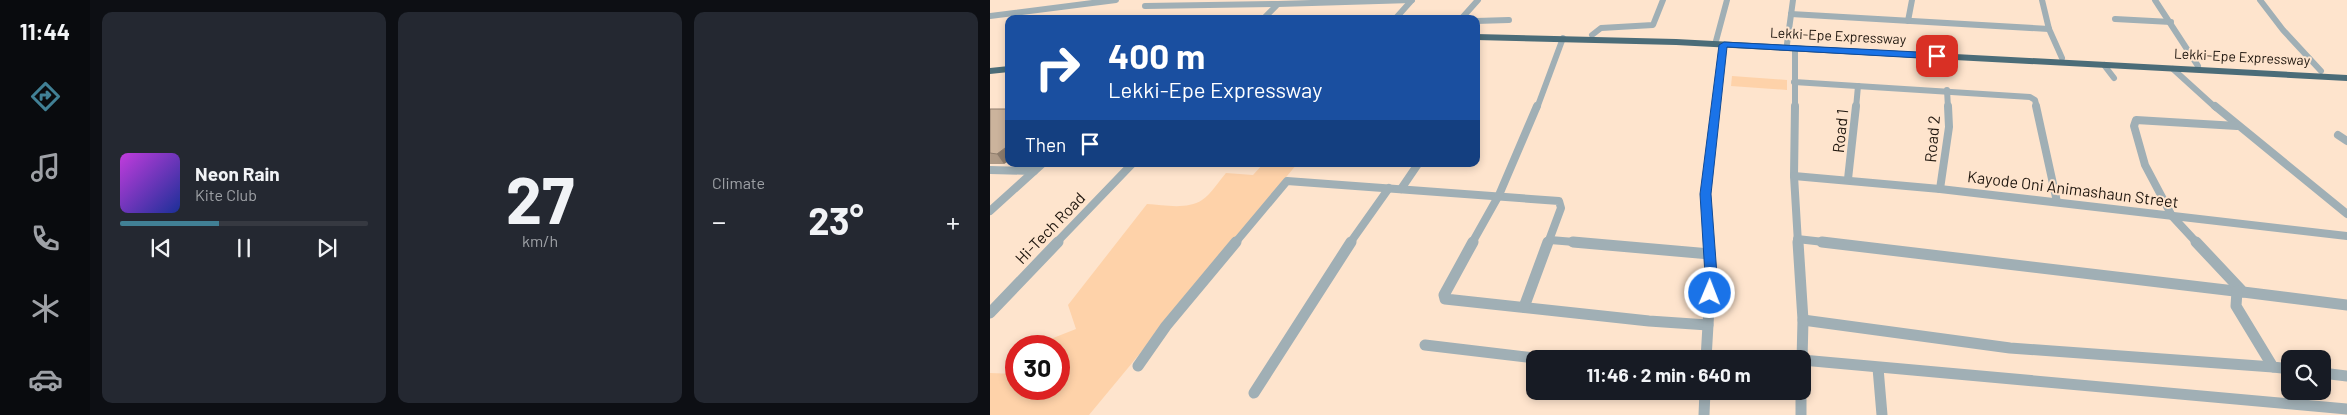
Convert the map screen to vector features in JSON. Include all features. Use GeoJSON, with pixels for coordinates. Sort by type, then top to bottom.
{"type":"FeatureCollection","features":[{"type":"Feature","properties":{"kind":"highway","name":"Lekki-Epe Expressway"},"geometry":{"type":"LineString","coordinates":[[1480,32],[1592,35],[1720,43]]}},
{"type":"Feature","properties":{"kind":"highway","name":"Lekki-Epe Expressway"},"geometry":{"type":"LineString","coordinates":[[1480,37],[1791,46],[2347,78]]}},
{"type":"Feature","properties":{"kind":"highway","name":"Lekki-Epe Expressway"},"geometry":{"type":"LineString","coordinates":[[1877,51],[2062,58],[2347,73]]}},
{"type":"Feature","properties":{"kind":"highway"},"geometry":{"type":"LineString","coordinates":[[990,66],[1005,64]]}},
{"type":"Feature","properties":{"kind":"highway"},"geometry":{"type":"LineString","coordinates":[[990,71],[1005,69]]}},
{"type":"Feature","properties":{"kind":"street"},"geometry":{"type":"LineString","coordinates":[[990,16],[1116,0]]}},
{"type":"Feature","properties":{"kind":"street"},"geometry":{"type":"LineString","coordinates":[[1153,0],[1145,6],[1412,0]]}},
{"type":"Feature","properties":{"kind":"street"},"geometry":{"type":"LineString","coordinates":[[1399,15],[1412,0]]}},
{"type":"Feature","properties":{"kind":"street"},"geometry":{"type":"LineString","coordinates":[[1465,15],[1478,0]]}},
{"type":"Feature","properties":{"kind":"street"},"geometry":{"type":"LineString","coordinates":[[1592,35],[1601,28],[1653,25],[1664,0]]}},
{"type":"Feature","properties":{"kind":"street"},"geometry":{"type":"LineString","coordinates":[[1707,350],[1711,275],[1705,194],[1720,43],[1727,0]]}},
{"type":"Feature","properties":{"kind":"street"},"geometry":{"type":"LineString","coordinates":[[1793,0],[1791,46],[1794,82],[1794,176],[1803,320],[1802,360],[2347,410]]}},
{"type":"Feature","properties":{"kind":"street"},"geometry":{"type":"LineString","coordinates":[[1908,21],[1912,0]]}},
{"type":"Feature","properties":{"kind":"street"},"geometry":{"type":"LineString","coordinates":[[2033,0],[2042,0],[2049,29],[2062,58]]}},
{"type":"Feature","properties":{"kind":"street"},"geometry":{"type":"LineString","coordinates":[[2155,0],[2198,66]]}},
{"type":"Feature","properties":{"kind":"street"},"geometry":{"type":"LineString","coordinates":[[2260,0],[2320,72]]}},
{"type":"Feature","properties":{"kind":"street"},"geometry":{"type":"LineString","coordinates":[[1267,15],[1278,4]]}},
{"type":"Feature","properties":{"kind":"street"},"geometry":{"type":"LineString","coordinates":[[1791,14],[2049,29]]}},
{"type":"Feature","properties":{"kind":"street"},"geometry":{"type":"LineString","coordinates":[[2115,19],[2171,22]]}},
{"type":"Feature","properties":{"kind":"street"},"geometry":{"type":"LineString","coordinates":[[1480,21],[1509,20]]}},
{"type":"Feature","properties":{"kind":"street"},"geometry":{"type":"LineString","coordinates":[[1563,38],[1538,105],[1499,195],[1444,297],[1448,300],[1649,321],[1708,325]]}},
{"type":"Feature","properties":{"kind":"street"},"geometry":{"type":"LineString","coordinates":[[2104,65],[2114,78]]}},
{"type":"Feature","properties":{"kind":"street"},"geometry":{"type":"LineString","coordinates":[[2173,69],[2237,126],[2347,214]]}},
{"type":"Feature","properties":{"kind":"street"},"geometry":{"type":"LineString","coordinates":[[1794,82],[2027,96],[2035,100],[2057,202]]}},
{"type":"Feature","properties":{"kind":"street","name":"Road 1"},"geometry":{"type":"LineString","coordinates":[[1848,179],[1858,86]]}},
{"type":"Feature","properties":{"kind":"street","name":"Road 2"},"geometry":{"type":"LineString","coordinates":[[1940,189],[1949,127],[1947,90]]}},
{"type":"Feature","properties":{"kind":"street"},"geometry":{"type":"LineString","coordinates":[[2237,126],[2143,120],[2134,122],[2137,142],[2145,165],[2172,216],[2240,292]]}},
{"type":"Feature","properties":{"kind":"street"},"geometry":{"type":"LineString","coordinates":[[2338,135],[2347,141]]}},
{"type":"Feature","properties":{"kind":"street"},"geometry":{"type":"LineString","coordinates":[[990,211],[1039,167]]}},
{"type":"Feature","properties":{"kind":"street","name":"Hi-Tech Road"},"geometry":{"type":"LineString","coordinates":[[990,313],[1129,167]]}},
{"type":"Feature","properties":{"kind":"street"},"geometry":{"type":"LineString","coordinates":[[1401,189],[1416,167]]}},
{"type":"Feature","properties":{"kind":"street"},"geometry":{"type":"LineString","coordinates":[[990,170],[1034,171]]}},
{"type":"Feature","properties":{"kind":"street","name":"Kayode Oni Animashaun Street"},"geometry":{"type":"LineString","coordinates":[[1794,176],[1848,179],[2347,236]]}},
{"type":"Feature","properties":{"kind":"street"},"geometry":{"type":"LineString","coordinates":[[1138,366],[1166,326],[1287,181],[1499,195],[1559,201],[1561,208],[1524,307]]}},
{"type":"Feature","properties":{"kind":"street"},"geometry":{"type":"LineString","coordinates":[[1254,393],[1354,235],[1389,188]]}},
{"type":"Feature","properties":{"kind":"street"},"geometry":{"type":"LineString","coordinates":[[1797,239],[2347,305]]}},
{"type":"Feature","properties":{"kind":"street"},"geometry":{"type":"LineString","coordinates":[[1550,240],[1710,254]]}},
{"type":"Feature","properties":{"kind":"street"},"geometry":{"type":"LineString","coordinates":[[2240,292],[2236,306],[2273,367]]}},
{"type":"Feature","properties":{"kind":"street"},"geometry":{"type":"LineString","coordinates":[[1803,320],[2010,348],[2144,360],[2281,368]]}},
{"type":"Feature","properties":{"kind":"street"},"geometry":{"type":"LineString","coordinates":[[1425,345],[1526,357]]}},
{"type":"Feature","properties":{"kind":"street"},"geometry":{"type":"LineString","coordinates":[[1878,368],[1882,415]]}},
{"type":"Feature","properties":{"kind":"street"},"geometry":{"type":"LineString","coordinates":[[2331,374],[2347,376]]}},
{"type":"Feature","properties":{"kind":"street"},"geometry":{"type":"LineString","coordinates":[[1704,415],[1705,400]]}},
{"type":"Feature","properties":{"kind":"street"},"geometry":{"type":"LineString","coordinates":[[1801,400],[1801,415]]}},
{"type":"Feature","properties":{"kind":"shaded area"},"geometry":{"type":"Polygon","coordinates":[[[1732,76],[1787,80],[1787,90],[1731,86],[1732,76]]]}},
{"type":"Feature","properties":{"kind":"shaded area"},"geometry":{"type":"Polygon","coordinates":[[[1260,167],[1295,167],[1089,415],[990,415],[990,373],[1005,374],[1005,400],[1070,400],[1070,335],[1061,335],[1076,329],[1068,305],[1147,204],[1182,206],[1196,203],[1209,194],[1226,173],[1253,175],[1260,167]]]}},
{"type":"Feature","properties":{"kind":"building"},"geometry":{"type":"Polygon","coordinates":[[[990,109],[1005,109],[1005,148],[997,154],[990,153],[990,109]]]}},
{"type":"Feature","properties":{"kind":"route"},"geometry":{"type":"LineString","coordinates":[[1710,293],[1711,275],[1705,194],[1724,45],[1937,56]]}}]}
